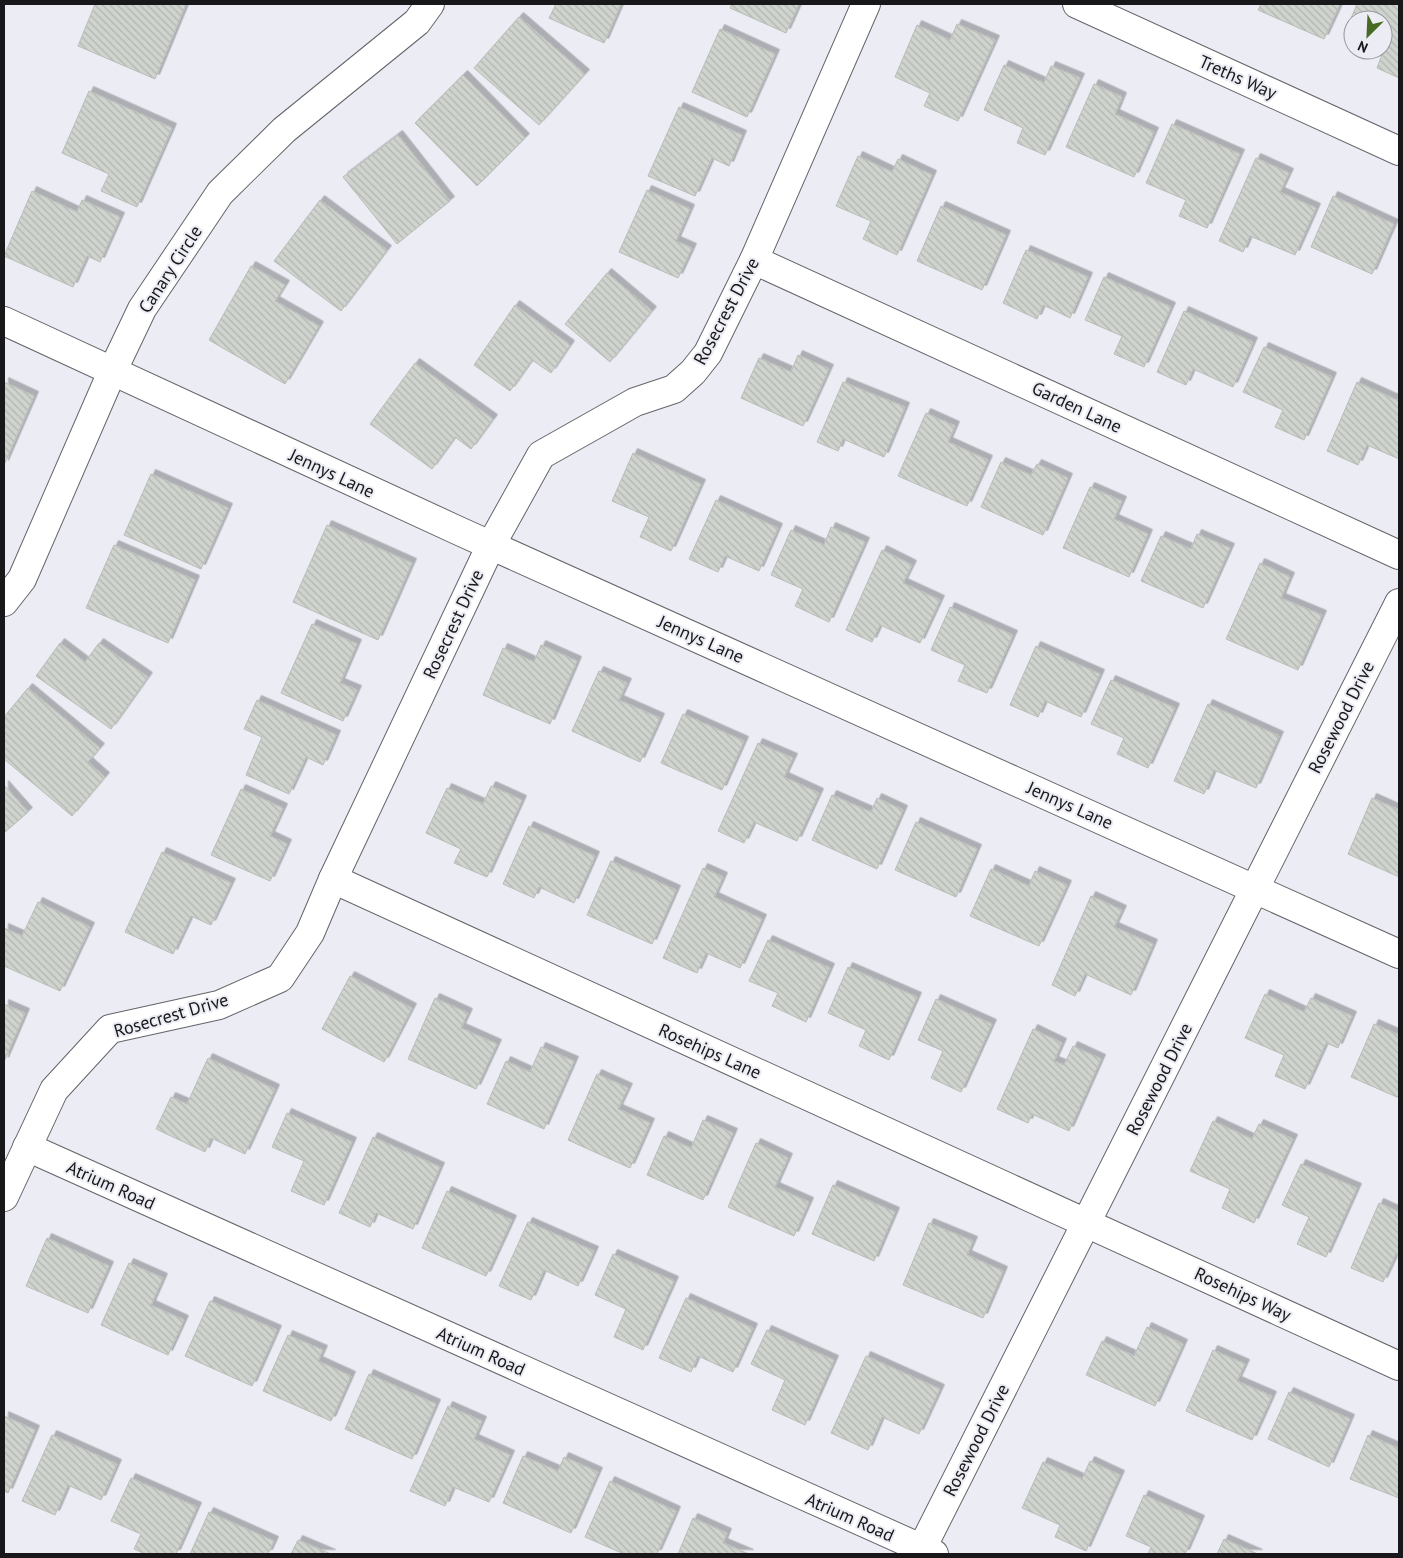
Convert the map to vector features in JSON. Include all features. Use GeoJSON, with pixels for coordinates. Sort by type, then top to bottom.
{"type":"FeatureCollection","features":[{"type":"Feature","properties":{"kind":"street","name":"Canary Circle"},"geometry":{"type":"LineString","coordinates":[[4,602],[22,579],[112,372],[142,309],[220,193],[284,130],[417,22],[430,4]]}},
{"type":"Feature","properties":{"kind":"street","name":"Rosecrest Drive"},"geometry":{"type":"LineString","coordinates":[[4,1197],[54,1090],[110,1029],[218,1005],[280,978],[310,933],[333,880],[491,545],[541,455],[635,402],[674,389],[693,372],[708,353],[754,260],[866,4]]}},
{"type":"Feature","properties":{"kind":"street","name":"Treths Way"},"geometry":{"type":"LineString","coordinates":[[1077,4],[1399,151]]}},
{"type":"Feature","properties":{"kind":"street","name":"Garden Lane"},"geometry":{"type":"LineString","coordinates":[[754,260],[1399,555]]}},
{"type":"Feature","properties":{"kind":"street","name":"Jennys Lane"},"geometry":{"type":"LineString","coordinates":[[4,321],[491,545],[1399,954]]}},
{"type":"Feature","properties":{"kind":"street","name":"Rosewood Drive"},"geometry":{"type":"LineString","coordinates":[[925,1552],[1087,1222],[1399,603]]}},
{"type":"Feature","properties":{"kind":"street","name":"Rosehips Lane"},"geometry":{"type":"LineString","coordinates":[[333,880],[1087,1222]]}},
{"type":"Feature","properties":{"kind":"street","name":"Atrium Road"},"geometry":{"type":"LineString","coordinates":[[27,1148],[925,1552]]}},
{"type":"Feature","properties":{"kind":"street","name":"Rosehips Way"},"geometry":{"type":"LineString","coordinates":[[1087,1222],[1399,1366]]}},
{"type":"Feature","properties":{"kind":"building"},"geometry":{"type":"Polygon","coordinates":[[[95,4],[186,4],[155,79],[78,46],[95,4]]]}},
{"type":"Feature","properties":{"kind":"building"},"geometry":{"type":"Polygon","coordinates":[[[556,4],[621,4],[604,43],[549,18],[556,4]]]}},
{"type":"Feature","properties":{"kind":"building"},"geometry":{"type":"Polygon","coordinates":[[[732,4],[799,4],[786,33],[730,8],[732,4]]]}},
{"type":"Feature","properties":{"kind":"building"},"geometry":{"type":"Polygon","coordinates":[[[1261,4],[1340,4],[1324,39],[1258,10],[1261,4]]]}},
{"type":"Feature","properties":{"kind":"building"},"geometry":{"type":"Polygon","coordinates":[[[1357,4],[1399,4],[1399,78],[1377,68],[1380,60],[1393,60],[1393,10],[1354,10],[1357,4]]]}},
{"type":"Feature","properties":{"kind":"building"},"geometry":{"type":"Polygon","coordinates":[[[519,17],[585,74],[539,125],[474,68],[519,17]]]}},
{"type":"Feature","properties":{"kind":"building"},"geometry":{"type":"Polygon","coordinates":[[[957,24],[995,40],[958,121],[924,106],[930,93],[895,77],[917,25],[950,40],[957,24]]]}},
{"type":"Feature","properties":{"kind":"building"},"geometry":{"type":"Polygon","coordinates":[[[720,29],[775,54],[747,117],[692,92],[720,29]]]}},
{"type":"Feature","properties":{"kind":"building"},"geometry":{"type":"Polygon","coordinates":[[[1004,65],[1044,83],[1051,66],[1080,78],[1045,155],[1017,143],[1023,128],[984,110],[1004,65]]]}},
{"type":"Feature","properties":{"kind":"building"},"geometry":{"type":"Polygon","coordinates":[[[463,75],[525,138],[477,186],[415,123],[463,75]]]}},
{"type":"Feature","properties":{"kind":"building"},"geometry":{"type":"Polygon","coordinates":[[[1094,84],[1122,97],[1115,114],[1154,132],[1134,177],[1066,147],[1094,84]]]}},
{"type":"Feature","properties":{"kind":"building"},"geometry":{"type":"Polygon","coordinates":[[[89,91],[172,128],[137,207],[101,191],[109,174],[62,153],[89,91]]]}},
{"type":"Feature","properties":{"kind":"building"},"geometry":{"type":"Polygon","coordinates":[[[679,107],[742,135],[729,166],[712,158],[695,196],[648,176],[679,107]]]}},
{"type":"Feature","properties":{"kind":"building"},"geometry":{"type":"Polygon","coordinates":[[[1172,124],[1240,154],[1207,228],[1179,216],[1186,200],[1146,183],[1172,124]]]}},
{"type":"Feature","properties":{"kind":"building"},"geometry":{"type":"Polygon","coordinates":[[[398,135],[450,201],[397,244],[343,177],[398,135]]]}},
{"type":"Feature","properties":{"kind":"building"},"geometry":{"type":"Polygon","coordinates":[[[858,156],[892,172],[898,159],[932,175],[897,255],[863,239],[871,221],[836,206],[858,156]]]}},
{"type":"Feature","properties":{"kind":"building"},"geometry":{"type":"Polygon","coordinates":[[[1256,158],[1289,173],[1280,192],[1316,208],[1295,255],[1250,236],[1243,252],[1219,241],[1256,158]]]}},
{"type":"Feature","properties":{"kind":"building"},"geometry":{"type":"Polygon","coordinates":[[[647,190],[690,209],[676,241],[692,248],[678,278],[619,252],[647,190]]]}},
{"type":"Feature","properties":{"kind":"building"},"geometry":{"type":"Polygon","coordinates":[[[32,191],[77,212],[82,200],[120,217],[100,262],[87,256],[73,287],[4,256],[32,191]]]}},
{"type":"Feature","properties":{"kind":"building"},"geometry":{"type":"Polygon","coordinates":[[[1333,196],[1394,224],[1372,274],[1311,247],[1333,196]]]}},
{"type":"Feature","properties":{"kind":"building"},"geometry":{"type":"Polygon","coordinates":[[[320,200],[387,250],[341,311],[274,261],[320,200]]]}},
{"type":"Feature","properties":{"kind":"building"},"geometry":{"type":"Polygon","coordinates":[[[941,206],[1006,235],[982,290],[917,261],[941,206]]]}},
{"type":"Feature","properties":{"kind":"building"},"geometry":{"type":"Polygon","coordinates":[[[1026,250],[1088,277],[1070,318],[1043,305],[1037,319],[1003,303],[1026,250]]]}},
{"type":"Feature","properties":{"kind":"building"},"geometry":{"type":"Polygon","coordinates":[[[251,266],[285,285],[275,301],[319,326],[285,384],[209,340],[251,266]]]}},
{"type":"Feature","properties":{"kind":"building"},"geometry":{"type":"Polygon","coordinates":[[[607,273],[652,311],[610,362],[565,324],[607,273]]]}},
{"type":"Feature","properties":{"kind":"building"},"geometry":{"type":"Polygon","coordinates":[[[1104,277],[1171,307],[1144,367],[1114,354],[1122,336],[1085,320],[1104,277]]]}},
{"type":"Feature","properties":{"kind":"building"},"geometry":{"type":"Polygon","coordinates":[[[515,305],[570,345],[551,373],[532,360],[510,391],[474,365],[515,305]]]}},
{"type":"Feature","properties":{"kind":"building"},"geometry":{"type":"Polygon","coordinates":[[[1184,311],[1253,342],[1233,387],[1193,369],[1186,385],[1157,372],[1184,311]]]}},
{"type":"Feature","properties":{"kind":"building"},"geometry":{"type":"Polygon","coordinates":[[[1264,347],[1332,377],[1304,440],[1275,427],[1283,410],[1243,392],[1264,347]]]}},
{"type":"Feature","properties":{"kind":"building"},"geometry":{"type":"Polygon","coordinates":[[[798,355],[829,369],[803,426],[741,398],[759,358],[791,372],[798,355]]]}},
{"type":"Feature","properties":{"kind":"building"},"geometry":{"type":"Polygon","coordinates":[[[415,363],[493,419],[471,449],[455,437],[432,469],[370,424],[415,363]]]}},
{"type":"Feature","properties":{"kind":"building"},"geometry":{"type":"Polygon","coordinates":[[[4,382],[34,396],[4,465],[4,382]]]}},
{"type":"Feature","properties":{"kind":"building"},"geometry":{"type":"Polygon","coordinates":[[[843,382],[905,407],[884,457],[843,439],[838,451],[817,442],[843,382]]]}},
{"type":"Feature","properties":{"kind":"building"},"geometry":{"type":"Polygon","coordinates":[[[1357,382],[1399,401],[1399,459],[1367,445],[1358,465],[1327,451],[1357,382]]]}},
{"type":"Feature","properties":{"kind":"building"},"geometry":{"type":"Polygon","coordinates":[[[926,413],[955,426],[948,442],[988,460],[967,506],[898,476],[926,413]]]}},
{"type":"Feature","properties":{"kind":"building"},"geometry":{"type":"Polygon","coordinates":[[[633,453],[701,484],[671,551],[640,537],[649,517],[612,501],[633,453]]]}},
{"type":"Feature","properties":{"kind":"building"},"geometry":{"type":"Polygon","coordinates":[[[1001,462],[1031,475],[1037,464],[1068,478],[1043,535],[981,507],[1001,462]]]}},
{"type":"Feature","properties":{"kind":"building"},"geometry":{"type":"Polygon","coordinates":[[[151,474],[228,508],[201,569],[124,535],[151,474]]]}},
{"type":"Feature","properties":{"kind":"building"},"geometry":{"type":"Polygon","coordinates":[[[1090,487],[1122,501],[1114,519],[1148,534],[1129,577],[1063,548],[1090,487]]]}},
{"type":"Feature","properties":{"kind":"building"},"geometry":{"type":"Polygon","coordinates":[[[716,500],[778,528],[759,571],[725,556],[718,572],[689,559],[716,500]]]}},
{"type":"Feature","properties":{"kind":"building"},"geometry":{"type":"Polygon","coordinates":[[[327,525],[412,563],[378,640],[293,602],[327,525]]]}},
{"type":"Feature","properties":{"kind":"building"},"geometry":{"type":"Polygon","coordinates":[[[831,527],[865,542],[829,622],[795,606],[803,589],[771,575],[791,530],[824,545],[831,527]]]}},
{"type":"Feature","properties":{"kind":"building"},"geometry":{"type":"Polygon","coordinates":[[[1197,534],[1230,548],[1203,608],[1141,581],[1161,536],[1191,549],[1197,534]]]}},
{"type":"Feature","properties":{"kind":"building"},"geometry":{"type":"Polygon","coordinates":[[[114,545],[195,580],[168,643],[86,608],[114,545]]]}},
{"type":"Feature","properties":{"kind":"building"},"geometry":{"type":"Polygon","coordinates":[[[882,550],[912,565],[903,583],[940,600],[920,643],[880,625],[872,642],[846,630],[882,550]]]}},
{"type":"Feature","properties":{"kind":"building"},"geometry":{"type":"Polygon","coordinates":[[[1260,563],[1290,577],[1281,598],[1322,615],[1298,670],[1226,639],[1260,563]]]}},
{"type":"Feature","properties":{"kind":"building"},"geometry":{"type":"Polygon","coordinates":[[[950,607],[1013,635],[987,693],[958,681],[965,665],[931,650],[950,607]]]}},
{"type":"Feature","properties":{"kind":"building"},"geometry":{"type":"Polygon","coordinates":[[[312,624],[357,644],[340,683],[357,690],[343,721],[281,693],[312,624]]]}},
{"type":"Feature","properties":{"kind":"building"},"geometry":{"type":"Polygon","coordinates":[[[60,643],[85,662],[99,643],[148,677],[111,729],[36,676],[60,643]]]}},
{"type":"Feature","properties":{"kind":"building"},"geometry":{"type":"Polygon","coordinates":[[[541,645],[577,661],[550,724],[483,695],[503,648],[534,662],[541,645]]]}},
{"type":"Feature","properties":{"kind":"building"},"geometry":{"type":"Polygon","coordinates":[[[1036,646],[1100,674],[1081,717],[1045,701],[1038,717],[1010,705],[1036,646]]]}},
{"type":"Feature","properties":{"kind":"building"},"geometry":{"type":"Polygon","coordinates":[[[599,671],[627,683],[619,700],[660,718],[640,762],[572,731],[599,671]]]}},
{"type":"Feature","properties":{"kind":"building"},"geometry":{"type":"Polygon","coordinates":[[[1111,680],[1175,708],[1148,768],[1117,754],[1124,738],[1091,724],[1111,680]]]}},
{"type":"Feature","properties":{"kind":"building"},"geometry":{"type":"Polygon","coordinates":[[[28,688],[100,748],[88,762],[105,777],[72,816],[4,759],[4,717],[28,688]]]}},
{"type":"Feature","properties":{"kind":"building"},"geometry":{"type":"Polygon","coordinates":[[[257,700],[336,735],[323,765],[306,757],[289,794],[246,775],[262,737],[244,729],[257,700]]]}},
{"type":"Feature","properties":{"kind":"building"},"geometry":{"type":"Polygon","coordinates":[[[1208,704],[1279,736],[1256,788],[1214,770],[1204,794],[1174,781],[1208,704]]]}},
{"type":"Feature","properties":{"kind":"building"},"geometry":{"type":"Polygon","coordinates":[[[683,714],[744,741],[722,790],[661,763],[683,714]]]}},
{"type":"Feature","properties":{"kind":"building"},"geometry":{"type":"Polygon","coordinates":[[[758,743],[793,758],[784,777],[819,793],[797,841],[754,822],[744,843],[718,831],[758,743]]]}},
{"type":"Feature","properties":{"kind":"building"},"geometry":{"type":"Polygon","coordinates":[[[4,785],[28,812],[4,833],[4,785]]]}},
{"type":"Feature","properties":{"kind":"building"},"geometry":{"type":"Polygon","coordinates":[[[491,786],[522,800],[487,877],[454,863],[461,849],[426,833],[447,788],[483,804],[491,786]]]}},
{"type":"Feature","properties":{"kind":"building"},"geometry":{"type":"Polygon","coordinates":[[[241,789],[283,808],[270,836],[287,844],[270,881],[211,855],[241,789]]]}},
{"type":"Feature","properties":{"kind":"building"},"geometry":{"type":"Polygon","coordinates":[[[832,795],[871,812],[877,798],[903,810],[877,869],[812,840],[832,795]]]}},
{"type":"Feature","properties":{"kind":"building"},"geometry":{"type":"Polygon","coordinates":[[[1372,798],[1399,810],[1399,877],[1348,854],[1372,798]]]}},
{"type":"Feature","properties":{"kind":"building"},"geometry":{"type":"Polygon","coordinates":[[[916,822],[977,849],[956,897],[895,870],[916,822]]]}},
{"type":"Feature","properties":{"kind":"building"},"geometry":{"type":"Polygon","coordinates":[[[529,826],[595,856],[574,903],[539,887],[534,898],[503,884],[529,826]]]}},
{"type":"Feature","properties":{"kind":"building"},"geometry":{"type":"Polygon","coordinates":[[[162,852],[231,883],[211,925],[191,916],[173,954],[125,932],[162,852]]]}},
{"type":"Feature","properties":{"kind":"building"},"geometry":{"type":"Polygon","coordinates":[[[611,861],[676,890],[652,944],[587,915],[611,861]]]}},
{"type":"Feature","properties":{"kind":"building"},"geometry":{"type":"Polygon","coordinates":[[[703,868],[723,877],[714,897],[762,919],[740,968],[706,953],[697,973],[663,958],[703,868]]]}},
{"type":"Feature","properties":{"kind":"building"},"geometry":{"type":"Polygon","coordinates":[[[991,869],[1029,886],[1035,871],[1067,885],[1039,946],[970,916],[991,869]]]}},
{"type":"Feature","properties":{"kind":"building"},"geometry":{"type":"Polygon","coordinates":[[[1091,896],[1122,910],[1114,927],[1153,944],[1131,995],[1085,974],[1075,996],[1052,985],[1091,896]]]}},
{"type":"Feature","properties":{"kind":"building"},"geometry":{"type":"Polygon","coordinates":[[[38,902],[90,927],[60,991],[4,966],[4,928],[22,936],[38,902]]]}},
{"type":"Feature","properties":{"kind":"building"},"geometry":{"type":"Polygon","coordinates":[[[768,940],[830,968],[806,1022],[772,1006],[778,993],[749,981],[768,940]]]}},
{"type":"Feature","properties":{"kind":"building"},"geometry":{"type":"Polygon","coordinates":[[[848,967],[917,997],[889,1060],[859,1046],[866,1030],[828,1013],[848,967]]]}},
{"type":"Feature","properties":{"kind":"building"},"geometry":{"type":"Polygon","coordinates":[[[350,976],[412,1008],[384,1062],[322,1029],[350,976]]]}},
{"type":"Feature","properties":{"kind":"building"},"geometry":{"type":"Polygon","coordinates":[[[1265,994],[1304,1012],[1311,998],[1352,1016],[1338,1048],[1326,1043],[1305,1089],[1275,1076],[1284,1055],[1245,1038],[1265,994]]]}},
{"type":"Feature","properties":{"kind":"building"},"geometry":{"type":"Polygon","coordinates":[[[435,998],[468,1013],[461,1028],[497,1044],[476,1089],[408,1059],[435,998]]]}},
{"type":"Feature","properties":{"kind":"building"},"geometry":{"type":"Polygon","coordinates":[[[936,999],[992,1024],[961,1092],[931,1078],[943,1051],[918,1040],[936,999]]]}},
{"type":"Feature","properties":{"kind":"building"},"geometry":{"type":"Polygon","coordinates":[[[4,1004],[25,1013],[4,1062],[4,1004]]]}},
{"type":"Feature","properties":{"kind":"building"},"geometry":{"type":"Polygon","coordinates":[[[1374,1024],[1399,1035],[1399,1098],[1351,1077],[1374,1024]]]}},
{"type":"Feature","properties":{"kind":"building"},"geometry":{"type":"Polygon","coordinates":[[[1033,1029],[1062,1043],[1054,1061],[1064,1065],[1073,1046],[1101,1059],[1069,1131],[1032,1114],[1028,1123],[997,1109],[1033,1029]]]}},
{"type":"Feature","properties":{"kind":"building"},"geometry":{"type":"Polygon","coordinates":[[[541,1047],[574,1061],[544,1129],[487,1104],[506,1061],[530,1072],[541,1047]]]}},
{"type":"Feature","properties":{"kind":"building"},"geometry":{"type":"Polygon","coordinates":[[[208,1058],[275,1089],[245,1154],[211,1138],[205,1152],[156,1129],[171,1097],[187,1104],[208,1058]]]}},
{"type":"Feature","properties":{"kind":"building"},"geometry":{"type":"Polygon","coordinates":[[[597,1074],[628,1088],[618,1109],[650,1123],[630,1168],[568,1140],[597,1074]]]}},
{"type":"Feature","properties":{"kind":"building"},"geometry":{"type":"Polygon","coordinates":[[[287,1113],[352,1142],[324,1205],[291,1191],[304,1161],[272,1147],[287,1113]]]}},
{"type":"Feature","properties":{"kind":"building"},"geometry":{"type":"Polygon","coordinates":[[[703,1120],[733,1133],[703,1200],[647,1175],[664,1136],[691,1148],[703,1120]]]}},
{"type":"Feature","properties":{"kind":"building"},"geometry":{"type":"Polygon","coordinates":[[[1213,1121],[1252,1139],[1259,1124],[1293,1139],[1254,1223],[1222,1208],[1230,1189],[1190,1171],[1213,1121]]]}},
{"type":"Feature","properties":{"kind":"building"},"geometry":{"type":"Polygon","coordinates":[[[373,1137],[440,1167],[413,1229],[376,1213],[370,1227],[339,1213],[373,1137]]]}},
{"type":"Feature","properties":{"kind":"building"},"geometry":{"type":"Polygon","coordinates":[[[756,1143],[788,1158],[775,1187],[809,1202],[794,1236],[728,1207],[756,1143]]]}},
{"type":"Feature","properties":{"kind":"building"},"geometry":{"type":"Polygon","coordinates":[[[1301,1164],[1357,1188],[1326,1257],[1297,1244],[1309,1217],[1282,1205],[1301,1164]]]}},
{"type":"Feature","properties":{"kind":"building"},"geometry":{"type":"Polygon","coordinates":[[[833,1185],[895,1212],[874,1261],[812,1234],[833,1185]]]}},
{"type":"Feature","properties":{"kind":"building"},"geometry":{"type":"Polygon","coordinates":[[[447,1191],[512,1220],[486,1276],[422,1248],[447,1191]]]}},
{"type":"Feature","properties":{"kind":"building"},"geometry":{"type":"Polygon","coordinates":[[[1379,1203],[1399,1212],[1399,1255],[1396,1254],[1383,1282],[1351,1268],[1379,1203]]]}},
{"type":"Feature","properties":{"kind":"building"},"geometry":{"type":"Polygon","coordinates":[[[528,1222],[594,1251],[578,1286],[544,1270],[531,1300],[499,1286],[528,1222]]]}},
{"type":"Feature","properties":{"kind":"building"},"geometry":{"type":"Polygon","coordinates":[[[929,1223],[973,1241],[967,1255],[1003,1271],[983,1318],[903,1285],[929,1223]]]}},
{"type":"Feature","properties":{"kind":"building"},"geometry":{"type":"Polygon","coordinates":[[[47,1238],[109,1266],[88,1313],[26,1286],[47,1238]]]}},
{"type":"Feature","properties":{"kind":"building"},"geometry":{"type":"Polygon","coordinates":[[[613,1254],[674,1281],[643,1350],[614,1337],[626,1309],[595,1295],[613,1254]]]}},
{"type":"Feature","properties":{"kind":"building"},"geometry":{"type":"Polygon","coordinates":[[[129,1263],[163,1278],[151,1305],[184,1320],[168,1355],[101,1325],[129,1263]]]}},
{"type":"Feature","properties":{"kind":"building"},"geometry":{"type":"Polygon","coordinates":[[[686,1298],[753,1328],[733,1372],[698,1356],[691,1372],[659,1358],[686,1298]]]}},
{"type":"Feature","properties":{"kind":"building"},"geometry":{"type":"Polygon","coordinates":[[[210,1301],[277,1330],[252,1386],[185,1356],[210,1301]]]}},
{"type":"Feature","properties":{"kind":"building"},"geometry":{"type":"Polygon","coordinates":[[[1147,1327],[1183,1344],[1155,1406],[1086,1375],[1102,1341],[1134,1356],[1147,1327]]]}},
{"type":"Feature","properties":{"kind":"building"},"geometry":{"type":"Polygon","coordinates":[[[767,1330],[834,1360],[805,1425],[772,1410],[785,1380],[751,1364],[767,1330]]]}},
{"type":"Feature","properties":{"kind":"building"},"geometry":{"type":"Polygon","coordinates":[[[288,1335],[323,1350],[318,1361],[351,1376],[331,1421],[263,1391],[288,1335]]]}},
{"type":"Feature","properties":{"kind":"building"},"geometry":{"type":"Polygon","coordinates":[[[1213,1350],[1245,1364],[1237,1381],[1272,1396],[1252,1440],[1186,1411],[1213,1350]]]}},
{"type":"Feature","properties":{"kind":"building"},"geometry":{"type":"Polygon","coordinates":[[[866,1356],[940,1389],[919,1434],[882,1417],[868,1450],[831,1433],[866,1356]]]}},
{"type":"Feature","properties":{"kind":"building"},"geometry":{"type":"Polygon","coordinates":[[[369,1374],[436,1404],[412,1459],[345,1429],[369,1374]]]}},
{"type":"Feature","properties":{"kind":"building"},"geometry":{"type":"Polygon","coordinates":[[[1289,1392],[1350,1419],[1329,1467],[1268,1439],[1289,1392]]]}},
{"type":"Feature","properties":{"kind":"building"},"geometry":{"type":"Polygon","coordinates":[[[448,1406],[482,1421],[474,1439],[510,1455],[489,1502],[453,1487],[445,1506],[410,1491],[448,1406]]]}},
{"type":"Feature","properties":{"kind":"building"},"geometry":{"type":"Polygon","coordinates":[[[4,1416],[35,1430],[8,1493],[4,1491],[4,1416]]]}},
{"type":"Feature","properties":{"kind":"building"},"geometry":{"type":"Polygon","coordinates":[[[52,1435],[117,1464],[101,1500],[68,1485],[55,1515],[22,1501],[52,1435]]]}},
{"type":"Feature","properties":{"kind":"building"},"geometry":{"type":"Polygon","coordinates":[[[1368,1435],[1398,1448],[1399,1446],[1399,1498],[1350,1479],[1368,1435]]]}},
{"type":"Feature","properties":{"kind":"building"},"geometry":{"type":"Polygon","coordinates":[[[523,1456],[558,1471],[564,1457],[598,1472],[571,1533],[503,1503],[523,1456]]]}},
{"type":"Feature","properties":{"kind":"building"},"geometry":{"type":"Polygon","coordinates":[[[1090,1461],[1120,1475],[1086,1551],[1055,1537],[1060,1525],[1022,1508],[1043,1462],[1082,1479],[1090,1461]]]}},
{"type":"Feature","properties":{"kind":"building"},"geometry":{"type":"Polygon","coordinates":[[[131,1478],[197,1507],[176,1554],[145,1554],[134,1549],[141,1534],[111,1521],[131,1478]]]}},
{"type":"Feature","properties":{"kind":"building"},"geometry":{"type":"Polygon","coordinates":[[[610,1481],[676,1511],[657,1554],[624,1554],[585,1537],[610,1481]]]}},
{"type":"Feature","properties":{"kind":"building"},"geometry":{"type":"Polygon","coordinates":[[[1144,1495],[1200,1520],[1185,1554],[1148,1554],[1151,1547],[1126,1536],[1144,1495]]]}},
{"type":"Feature","properties":{"kind":"building"},"geometry":{"type":"Polygon","coordinates":[[[209,1512],[274,1541],[268,1554],[190,1554],[209,1512]]]}},
{"type":"Feature","properties":{"kind":"building"},"geometry":{"type":"Polygon","coordinates":[[[693,1518],[727,1533],[723,1543],[749,1554],[678,1554],[693,1518]]]}},
{"type":"Feature","properties":{"kind":"building"},"geometry":{"type":"Polygon","coordinates":[[[1224,1539],[1258,1554],[1217,1554],[1224,1539]]]}},
{"type":"Feature","properties":{"kind":"building"},"geometry":{"type":"Polygon","coordinates":[[[298,1540],[331,1554],[291,1554],[298,1540]]]}}]}
